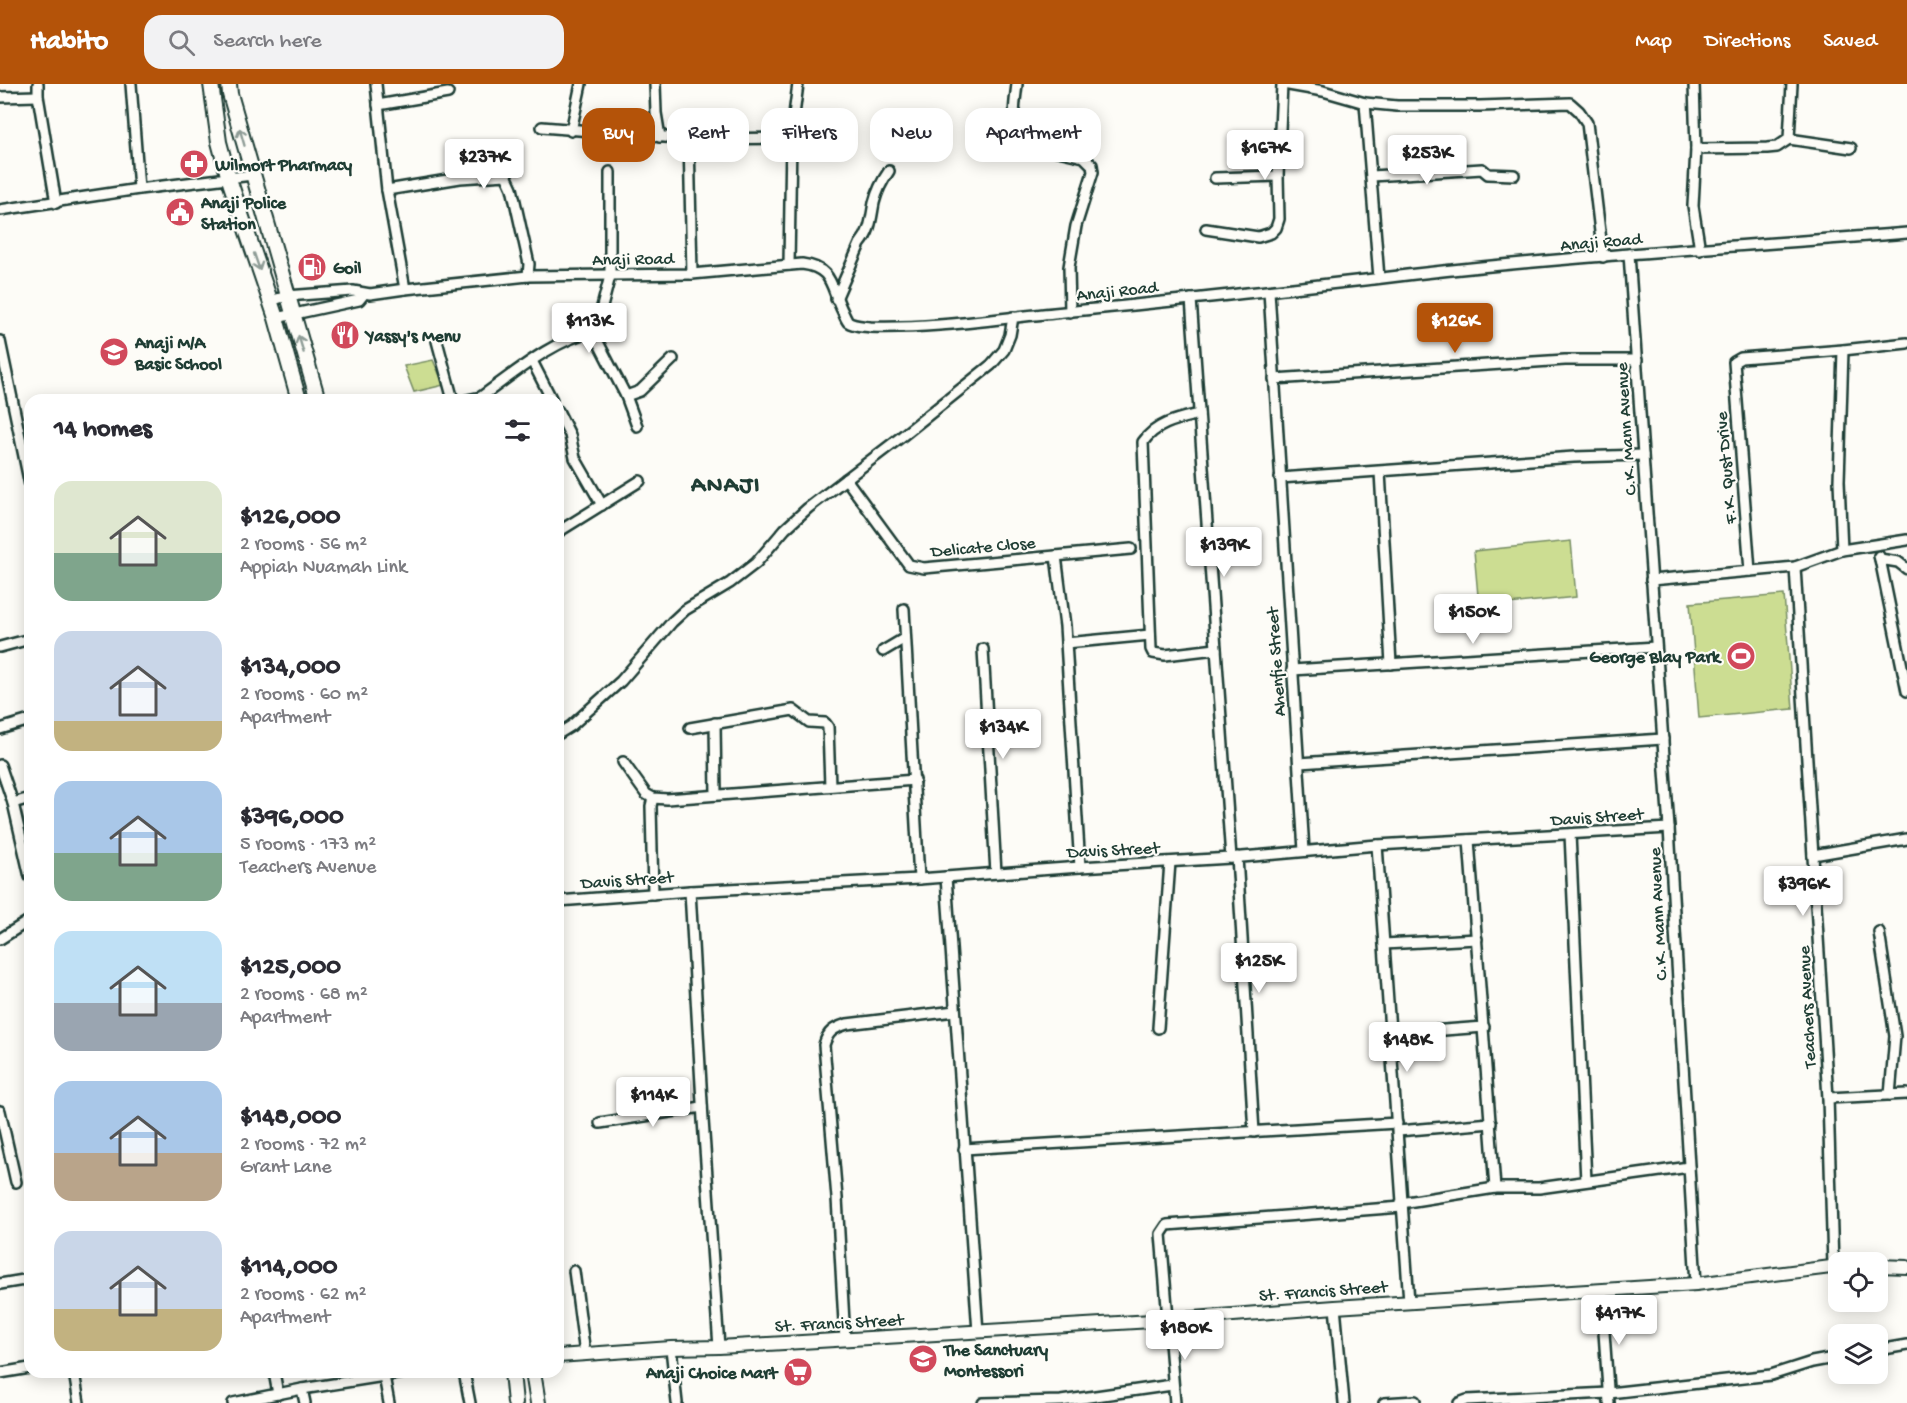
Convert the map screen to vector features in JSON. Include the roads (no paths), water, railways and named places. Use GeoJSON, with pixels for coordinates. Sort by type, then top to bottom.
{"type":"FeatureCollection","features":[{"type":"Feature","properties":{"kind":"main road"},"geometry":{"type":"LineString","coordinates":[[211,84],[219,142],[229,179],[276,318],[297,394]]}},
{"type":"Feature","properties":{"kind":"main road"},"geometry":{"type":"LineString","coordinates":[[230,84],[230,94],[252,175],[316,394]]}},
{"type":"Feature","properties":{"kind":"main road"},"geometry":{"type":"LineString","coordinates":[[513,1378],[515,1403]]}},
{"type":"Feature","properties":{"kind":"main road"},"geometry":{"type":"LineString","coordinates":[[534,1378],[538,1403]]}},
{"type":"Feature","properties":{"kind":"street"},"geometry":{"type":"LineString","coordinates":[[38,84],[38,96],[56,202]]}},
{"type":"Feature","properties":{"kind":"street"},"geometry":{"type":"LineString","coordinates":[[131,84],[139,189]]}},
{"type":"Feature","properties":{"kind":"street"},"geometry":{"type":"LineString","coordinates":[[376,84],[387,190],[405,289]]}},
{"type":"Feature","properties":{"kind":"street"},"geometry":{"type":"LineString","coordinates":[[570,131],[581,84]]}},
{"type":"Feature","properties":{"kind":"street"},"geometry":{"type":"LineString","coordinates":[[655,84],[660,137]]}},
{"type":"Feature","properties":{"kind":"street"},"geometry":{"type":"LineString","coordinates":[[795,108],[798,84]]}},
{"type":"Feature","properties":{"kind":"street"},"geometry":{"type":"LineString","coordinates":[[1017,84],[1015,130],[1020,139],[1028,144],[1084,157],[1092,165],[1093,172],[1076,226],[1069,267],[1070,312]]}},
{"type":"Feature","properties":{"kind":"street"},"geometry":{"type":"LineString","coordinates":[[1206,229],[1258,237],[1271,233],[1276,228],[1279,219],[1278,176],[1282,84],[1323,91],[1365,103],[1397,106],[1570,103],[1587,123],[1603,257]]}},
{"type":"Feature","properties":{"kind":"street"},"geometry":{"type":"LineString","coordinates":[[1694,84],[1696,149],[1693,206],[1700,250]]}},
{"type":"Feature","properties":{"kind":"street"},"geometry":{"type":"LineString","coordinates":[[1789,139],[1792,84]]}},
{"type":"Feature","properties":{"kind":"street"},"geometry":{"type":"LineString","coordinates":[[378,105],[448,93]]}},
{"type":"Feature","properties":{"kind":"street"},"geometry":{"type":"LineString","coordinates":[[0,97],[38,96]]}},
{"type":"Feature","properties":{"kind":"street"},"geometry":{"type":"LineString","coordinates":[[1365,103],[1379,278]]}},
{"type":"Feature","properties":{"kind":"street"},"geometry":{"type":"LineString","coordinates":[[542,127],[667,137]]}},
{"type":"Feature","properties":{"kind":"street"},"geometry":{"type":"LineString","coordinates":[[1696,149],[1777,147],[1789,139],[1851,148]]}},
{"type":"Feature","properties":{"kind":"street"},"geometry":{"type":"LineString","coordinates":[[690,162],[692,274]]}},
{"type":"Feature","properties":{"kind":"street"},"geometry":{"type":"LineString","coordinates":[[789,265],[791,162]]}},
{"type":"Feature","properties":{"kind":"street"},"geometry":{"type":"LineString","coordinates":[[1372,177],[1482,169],[1488,174],[1514,175]]}},
{"type":"Feature","properties":{"kind":"street"},"geometry":{"type":"LineString","coordinates":[[836,299],[860,244],[866,237],[872,220],[877,191],[889,171]]}},
{"type":"Feature","properties":{"kind":"street"},"geometry":{"type":"LineString","coordinates":[[610,172],[610,276],[596,330],[598,342],[626,396],[637,426]]}},
{"type":"Feature","properties":{"kind":"street"},"geometry":{"type":"LineString","coordinates":[[0,210],[252,175]]}},
{"type":"Feature","properties":{"kind":"street"},"geometry":{"type":"LineString","coordinates":[[387,190],[460,178],[506,175],[512,188],[529,264],[528,276]]}},
{"type":"Feature","properties":{"kind":"street"},"geometry":{"type":"LineString","coordinates":[[1215,178],[1278,176]]}},
{"type":"Feature","properties":{"kind":"street","name":"Anaji Road"},"geometry":{"type":"LineString","coordinates":[[270,301],[287,296],[353,291],[364,294],[528,276],[692,274],[789,265],[814,266],[825,271],[848,321],[869,327],[930,325],[1379,278],[1603,257],[1907,233]]}},
{"type":"Feature","properties":{"kind":"street","name":"C.K. Mann Avenue"},"geometry":{"type":"LineString","coordinates":[[1629,255],[1669,828],[1696,1284]]}},
{"type":"Feature","properties":{"kind":"street","name":"Ahenfie Street"},"geometry":{"type":"LineString","coordinates":[[1269,291],[1304,851]]}},
{"type":"Feature","properties":{"kind":"street","name":"Anaji Road"},"geometry":{"type":"LineString","coordinates":[[276,318],[359,300],[364,294]]}},
{"type":"Feature","properties":{"kind":"street"},"geometry":{"type":"LineString","coordinates":[[1191,298],[1254,1132]]}},
{"type":"Feature","properties":{"kind":"street"},"geometry":{"type":"LineString","coordinates":[[564,730],[621,681],[685,610],[730,583],[756,563],[785,529],[808,508],[991,365],[1004,350],[1010,335],[1013,317]]}},
{"type":"Feature","properties":{"kind":"street"},"geometry":{"type":"LineString","coordinates":[[485,394],[562,342],[596,330]]}},
{"type":"Feature","properties":{"kind":"street"},"geometry":{"type":"LineString","coordinates":[[0,341],[24,456]]}},
{"type":"Feature","properties":{"kind":"street"},"geometry":{"type":"LineString","coordinates":[[437,341],[451,394]]}},
{"type":"Feature","properties":{"kind":"street"},"geometry":{"type":"LineString","coordinates":[[1842,550],[1839,481],[1843,350],[1907,343]]}},
{"type":"Feature","properties":{"kind":"street","name":"F.K. Qust Drive"},"geometry":{"type":"LineString","coordinates":[[1750,571],[1734,362],[1741,358],[1843,350]]}},
{"type":"Feature","properties":{"kind":"street"},"geometry":{"type":"LineString","coordinates":[[626,396],[640,391],[673,359]]}},
{"type":"Feature","properties":{"kind":"street"},"geometry":{"type":"LineString","coordinates":[[1274,379],[1565,360],[1637,360]]}},
{"type":"Feature","properties":{"kind":"street"},"geometry":{"type":"LineString","coordinates":[[532,361],[549,394]]}},
{"type":"Feature","properties":{"kind":"street"},"geometry":{"type":"LineString","coordinates":[[1199,414],[1166,422],[1149,433],[1143,442],[1151,649],[1153,653],[1166,655],[1216,649]]}},
{"type":"Feature","properties":{"kind":"street"},"geometry":{"type":"LineString","coordinates":[[564,423],[570,435],[574,458],[602,505]]}},
{"type":"Feature","properties":{"kind":"street"},"geometry":{"type":"LineString","coordinates":[[1280,478],[1574,457],[1643,455]]}},
{"type":"Feature","properties":{"kind":"street"},"geometry":{"type":"LineString","coordinates":[[1380,472],[1391,664]]}},
{"type":"Feature","properties":{"kind":"street","name":"Delicate Close"},"geometry":{"type":"LineString","coordinates":[[846,479],[909,565],[924,567],[1131,549]]}},
{"type":"Feature","properties":{"kind":"street"},"geometry":{"type":"LineString","coordinates":[[564,528],[640,481]]}},
{"type":"Feature","properties":{"kind":"street"},"geometry":{"type":"LineString","coordinates":[[1651,580],[1795,567],[1842,550],[1907,540]]}},
{"type":"Feature","properties":{"kind":"street"},"geometry":{"type":"LineString","coordinates":[[1875,545],[1880,559],[1907,691]]}},
{"type":"Feature","properties":{"kind":"street"},"geometry":{"type":"LineString","coordinates":[[1056,556],[1066,643],[1080,867]]}},
{"type":"Feature","properties":{"kind":"street"},"geometry":{"type":"LineString","coordinates":[[1880,559],[1898,562],[1907,570]]}},
{"type":"Feature","properties":{"kind":"street","name":"Teachers Avenue"},"geometry":{"type":"LineString","coordinates":[[1795,567],[1835,1252]]}},
{"type":"Feature","properties":{"kind":"street"},"geometry":{"type":"LineString","coordinates":[[904,609],[919,879]]}},
{"type":"Feature","properties":{"kind":"street"},"geometry":{"type":"LineString","coordinates":[[1066,643],[1150,635]]}},
{"type":"Feature","properties":{"kind":"street"},"geometry":{"type":"LineString","coordinates":[[883,651],[905,638]]}},
{"type":"Feature","properties":{"kind":"street"},"geometry":{"type":"LineString","coordinates":[[0,647],[24,641]]}},
{"type":"Feature","properties":{"kind":"street"},"geometry":{"type":"LineString","coordinates":[[1292,670],[1656,647]]}},
{"type":"Feature","properties":{"kind":"street"},"geometry":{"type":"LineString","coordinates":[[983,649],[996,873]]}},
{"type":"Feature","properties":{"kind":"street"},"geometry":{"type":"LineString","coordinates":[[690,728],[793,710],[809,722],[825,723],[828,727],[830,786]]}},
{"type":"Feature","properties":{"kind":"street"},"geometry":{"type":"LineString","coordinates":[[0,729],[24,722]]}},
{"type":"Feature","properties":{"kind":"street"},"geometry":{"type":"LineString","coordinates":[[715,723],[716,795]]}},
{"type":"Feature","properties":{"kind":"street"},"geometry":{"type":"LineString","coordinates":[[1299,763],[1663,739]]}},
{"type":"Feature","properties":{"kind":"street"},"geometry":{"type":"LineString","coordinates":[[623,762],[646,794],[653,798],[915,780]]}},
{"type":"Feature","properties":{"kind":"street"},"geometry":{"type":"LineString","coordinates":[[0,765],[13,803],[24,851]]}},
{"type":"Feature","properties":{"kind":"street"},"geometry":{"type":"LineString","coordinates":[[653,798],[651,806],[653,894]]}},
{"type":"Feature","properties":{"kind":"street"},"geometry":{"type":"LineString","coordinates":[[13,803],[24,800]]}},
{"type":"Feature","properties":{"kind":"street","name":"Davis Street"},"geometry":{"type":"LineString","coordinates":[[564,901],[1234,858],[1377,845],[1669,828]]}},
{"type":"Feature","properties":{"kind":"street"},"geometry":{"type":"LineString","coordinates":[[1570,834],[1586,1181]]}},
{"type":"Feature","properties":{"kind":"street"},"geometry":{"type":"LineString","coordinates":[[1813,855],[1907,839]]}},
{"type":"Feature","properties":{"kind":"street"},"geometry":{"type":"LineString","coordinates":[[1469,840],[1496,1188]]}},
{"type":"Feature","properties":{"kind":"street"},"geometry":{"type":"LineString","coordinates":[[1377,845],[1409,1302]]}},
{"type":"Feature","properties":{"kind":"street"},"geometry":{"type":"LineString","coordinates":[[1158,1028],[1170,862]]}},
{"type":"Feature","properties":{"kind":"street"},"geometry":{"type":"LineString","coordinates":[[946,877],[978,1332]]}},
{"type":"Feature","properties":{"kind":"street"},"geometry":{"type":"LineString","coordinates":[[690,891],[719,1347]]}},
{"type":"Feature","properties":{"kind":"street"},"geometry":{"type":"LineString","coordinates":[[0,939],[24,924]]}},
{"type":"Feature","properties":{"kind":"street"},"geometry":{"type":"LineString","coordinates":[[1879,932],[1895,1036],[1890,1095]]}},
{"type":"Feature","properties":{"kind":"street"},"geometry":{"type":"LineString","coordinates":[[1384,944],[1477,939]]}},
{"type":"Feature","properties":{"kind":"street"},"geometry":{"type":"LineString","coordinates":[[845,1340],[837,1198],[824,1044],[827,1035],[834,1028],[847,1024],[955,1011]]}},
{"type":"Feature","properties":{"kind":"street"},"geometry":{"type":"LineString","coordinates":[[1390,1034],[1484,1027]]}},
{"type":"Feature","properties":{"kind":"street"},"geometry":{"type":"LineString","coordinates":[[1827,1098],[1907,1094]]}},
{"type":"Feature","properties":{"kind":"street"},"geometry":{"type":"LineString","coordinates":[[600,1123],[702,1107]]}},
{"type":"Feature","properties":{"kind":"street"},"geometry":{"type":"LineString","coordinates":[[0,1111],[16,1182]]}},
{"type":"Feature","properties":{"kind":"street"},"geometry":{"type":"LineString","coordinates":[[964,1149],[1254,1132],[1491,1123]]}},
{"type":"Feature","properties":{"kind":"street"},"geometry":{"type":"LineString","coordinates":[[1174,1403],[1161,1234],[1167,1225],[1402,1205],[1496,1188],[1539,1188],[1689,1167]]}},
{"type":"Feature","properties":{"kind":"street"},"geometry":{"type":"LineString","coordinates":[[1888,1266],[1907,1267]]}},
{"type":"Feature","properties":{"kind":"street","name":"St. Francis Street"},"geometry":{"type":"LineString","coordinates":[[564,1356],[1169,1320],[1696,1284],[1828,1267]]}},
{"type":"Feature","properties":{"kind":"street"},"geometry":{"type":"LineString","coordinates":[[574,1271],[585,1354]]}},
{"type":"Feature","properties":{"kind":"street"},"geometry":{"type":"LineString","coordinates":[[0,1284],[24,1280]]}},
{"type":"Feature","properties":{"kind":"street"},"geometry":{"type":"LineString","coordinates":[[1601,1290],[1609,1398]]}},
{"type":"Feature","properties":{"kind":"street"},"geometry":{"type":"LineString","coordinates":[[1335,1307],[1344,1403]]}},
{"type":"Feature","properties":{"kind":"street"},"geometry":{"type":"LineString","coordinates":[[1888,1348],[1907,1345]]}},
{"type":"Feature","properties":{"kind":"street"},"geometry":{"type":"LineString","coordinates":[[671,1348],[677,1403]]}},
{"type":"Feature","properties":{"kind":"street"},"geometry":{"type":"LineString","coordinates":[[1459,1403],[1467,1400],[1609,1398],[1771,1375],[1828,1359]]}},
{"type":"Feature","properties":{"kind":"street"},"geometry":{"type":"LineString","coordinates":[[0,1373],[24,1369]]}},
{"type":"Feature","properties":{"kind":"street"},"geometry":{"type":"LineString","coordinates":[[75,1378],[79,1403]]}},
{"type":"Feature","properties":{"kind":"street"},"geometry":{"type":"LineString","coordinates":[[275,1378],[278,1394]]}},
{"type":"Feature","properties":{"kind":"street"},"geometry":{"type":"LineString","coordinates":[[233,1403],[371,1378]]}},
{"type":"Feature","properties":{"kind":"street"},"geometry":{"type":"LineString","coordinates":[[384,1378],[388,1403]]}},
{"type":"Feature","properties":{"kind":"street"},"geometry":{"type":"LineString","coordinates":[[465,1378],[470,1403]]}},
{"type":"Feature","properties":{"kind":"street"},"geometry":{"type":"LineString","coordinates":[[983,1403],[1104,1399],[1172,1385]]}},
{"type":"Feature","properties":{"kind":"street"},"geometry":{"type":"LineString","coordinates":[[302,1389],[305,1403]]}},
{"type":"Feature","properties":{"kind":"street"},"geometry":{"type":"LineString","coordinates":[[1384,1403],[1415,1401]]}},
{"type":"Feature","properties":{"kind":"place","name":"Wilmort Pharmacy"},"geometry":{"type":"Point","coordinates":[194,164]}},
{"type":"Feature","properties":{"kind":"place","name":"Anaji Police Station"},"geometry":{"type":"Point","coordinates":[180,212]}},
{"type":"Feature","properties":{"kind":"place","name":"Goil"},"geometry":{"type":"Point","coordinates":[312,267]}},
{"type":"Feature","properties":{"kind":"place","name":"Yassy's Menu"},"geometry":{"type":"Point","coordinates":[345,335]}},
{"type":"Feature","properties":{"kind":"place","name":"Anaji M/A Basic School"},"geometry":{"type":"Point","coordinates":[114,352]}},
{"type":"Feature","properties":{"kind":"place","name":"George Blay Park"},"geometry":{"type":"Point","coordinates":[1741,656]}},
{"type":"Feature","properties":{"kind":"place","name":"The Sanctuary Montessori"},"geometry":{"type":"Point","coordinates":[923,1359]}},
{"type":"Feature","properties":{"kind":"place","name":"Anaji Choice Mart"},"geometry":{"type":"Point","coordinates":[798,1372]}},
{"type":"Feature","properties":{"kind":"district","name":"ANAJI"},"geometry":{"type":"Point","coordinates":[726,483]}}]}
